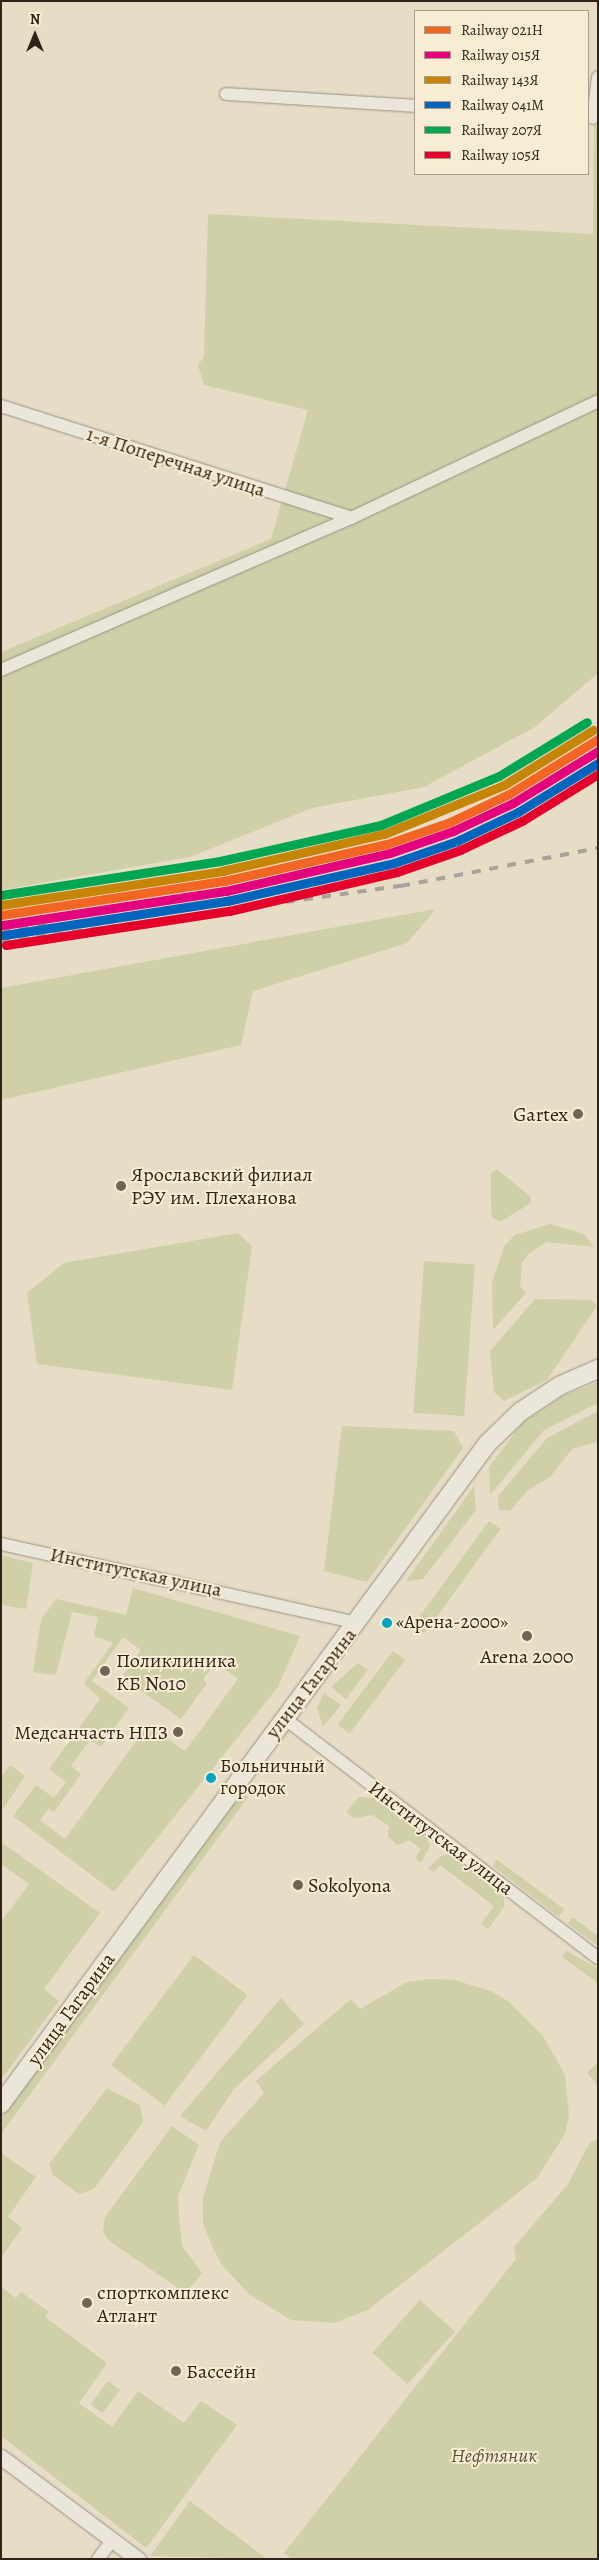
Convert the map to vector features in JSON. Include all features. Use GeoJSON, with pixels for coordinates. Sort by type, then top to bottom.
{"type":"FeatureCollection","features":[{"type":"Feature","properties":{"kind":"main road","name":"улица Гагарина"},"geometry":{"type":"LineString","coordinates":[[1,2104],[284,1718],[358,1623],[487,1444],[520,1412],[559,1386],[598,1369]]}},
{"type":"Feature","properties":{"kind":"street"},"geometry":{"type":"LineString","coordinates":[[593,118],[598,77]]}},
{"type":"Feature","properties":{"kind":"street"},"geometry":{"type":"LineString","coordinates":[[226,94],[414,106]]}},
{"type":"Feature","properties":{"kind":"street"},"geometry":{"type":"LineString","coordinates":[[1,670],[351,518],[598,401]]}},
{"type":"Feature","properties":{"kind":"street","name":"1-я Поперечная улица"},"geometry":{"type":"LineString","coordinates":[[1,406],[351,518]]}},
{"type":"Feature","properties":{"kind":"street","name":"Институтская улица"},"geometry":{"type":"LineString","coordinates":[[1,1544],[358,1623]]}},
{"type":"Feature","properties":{"kind":"street","name":"Институтская улица"},"geometry":{"type":"LineString","coordinates":[[284,1718],[598,1958]]}},
{"type":"Feature","properties":{"kind":"street"},"geometry":{"type":"LineString","coordinates":[[1,2457],[138,2559]]}},
{"type":"Feature","properties":{"kind":"street"},"geometry":{"type":"LineString","coordinates":[[98,2559],[113,2539]]}},
{"type":"Feature","properties":{"kind":"green space"},"geometry":{"type":"Polygon","coordinates":[[[594,126],[598,126],[598,673],[535,727],[424,787],[312,808],[190,857],[1,890],[1,652],[271,539],[308,410],[204,385],[198,365],[204,357],[208,214],[593,234],[594,126]]]}},
{"type":"Feature","properties":{"kind":"green space"},"geometry":{"type":"Polygon","coordinates":[[[436,909],[407,943],[253,991],[241,1045],[1,1100],[1,988],[436,909]]]}},
{"type":"Feature","properties":{"kind":"green space"},"geometry":{"type":"Polygon","coordinates":[[[497,1169],[530,1196],[531,1203],[500,1222],[492,1217],[491,1201],[491,1173],[497,1169]]]}},
{"type":"Feature","properties":{"kind":"green space"},"geometry":{"type":"Polygon","coordinates":[[[550,1224],[584,1234],[594,1247],[547,1242],[528,1254],[522,1263],[520,1287],[526,1293],[493,1330],[492,1282],[505,1245],[515,1235],[550,1224]]]}},
{"type":"Feature","properties":{"kind":"green space"},"geometry":{"type":"Polygon","coordinates":[[[238,1233],[252,1246],[232,1390],[37,1364],[27,1293],[64,1263],[238,1233]]]}},
{"type":"Feature","properties":{"kind":"green space"},"geometry":{"type":"Polygon","coordinates":[[[424,1261],[475,1265],[464,1416],[413,1413],[424,1261]]]}},
{"type":"Feature","properties":{"kind":"green space"},"geometry":{"type":"Polygon","coordinates":[[[535,1299],[591,1300],[597,1306],[547,1380],[504,1401],[494,1392],[490,1351],[535,1299]]]}},
{"type":"Feature","properties":{"kind":"green space"},"geometry":{"type":"Polygon","coordinates":[[[598,1382],[598,1403],[544,1430],[490,1495],[489,1467],[523,1422],[563,1396],[598,1382]]]}},
{"type":"Feature","properties":{"kind":"green space"},"geometry":{"type":"Polygon","coordinates":[[[598,1411],[598,1442],[572,1449],[550,1477],[528,1490],[510,1511],[499,1510],[498,1496],[547,1438],[598,1411]]]}},
{"type":"Feature","properties":{"kind":"green space"},"geometry":{"type":"Polygon","coordinates":[[[342,1426],[454,1431],[463,1448],[367,1582],[324,1571],[342,1426]]]}},
{"type":"Feature","properties":{"kind":"green space"},"geometry":{"type":"Polygon","coordinates":[[[474,1486],[476,1510],[423,1579],[406,1581],[474,1486]]]}},
{"type":"Feature","properties":{"kind":"green space"},"geometry":{"type":"Polygon","coordinates":[[[489,1521],[500,1529],[425,1634],[413,1625],[489,1521]]]}},
{"type":"Feature","properties":{"kind":"green space"},"geometry":{"type":"Polygon","coordinates":[[[1,1555],[33,1563],[26,1609],[1,1605],[1,1555]]]}},
{"type":"Feature","properties":{"kind":"green space"},"geometry":{"type":"Polygon","coordinates":[[[133,1588],[300,1636],[278,1687],[114,1892],[13,1816],[36,1785],[54,1798],[66,1782],[49,1769],[100,1699],[84,1683],[113,1643],[94,1636],[98,1617],[72,1612],[56,1675],[33,1672],[41,1620],[56,1599],[126,1615],[133,1588]],[[123,1637],[92,1681],[129,1708],[101,1747],[90,1740],[71,1766],[81,1774],[54,1812],[48,1809],[40,1820],[65,1839],[148,1725],[185,1751],[238,1679],[215,1662],[203,1680],[207,1683],[181,1719],[122,1677],[141,1650],[123,1637]]]}},
{"type":"Feature","properties":{"kind":"green space"},"geometry":{"type":"Polygon","coordinates":[[[393,1651],[405,1660],[350,1734],[338,1724],[393,1651]]]}},
{"type":"Feature","properties":{"kind":"green space"},"geometry":{"type":"Polygon","coordinates":[[[358,1663],[368,1670],[346,1699],[331,1687],[358,1663]]]}},
{"type":"Feature","properties":{"kind":"green space"},"geometry":{"type":"Polygon","coordinates":[[[324,1693],[341,1705],[323,1727],[317,1708],[324,1693]]]}},
{"type":"Feature","properties":{"kind":"green space"},"geometry":{"type":"Polygon","coordinates":[[[10,1765],[25,1776],[3,1809],[1,1777],[10,1765]]]}},
{"type":"Feature","properties":{"kind":"green space"},"geometry":{"type":"Polygon","coordinates":[[[238,1790],[248,1797],[1,2134],[1,2119],[238,1790]]]}},
{"type":"Feature","properties":{"kind":"green space"},"geometry":{"type":"Polygon","coordinates":[[[359,1797],[377,1798],[426,1837],[430,1846],[421,1863],[415,1858],[421,1849],[409,1840],[398,1845],[388,1837],[389,1826],[372,1815],[354,1818],[346,1812],[359,1797]]]}},
{"type":"Feature","properties":{"kind":"green space"},"geometry":{"type":"Polygon","coordinates":[[[1,1842],[100,1913],[44,1989],[59,2001],[1,2080],[1,1922],[29,1884],[1,1864],[1,1842]]]}},
{"type":"Feature","properties":{"kind":"green space"},"geometry":{"type":"Polygon","coordinates":[[[442,1855],[451,1855],[504,1898],[504,1907],[488,1929],[481,1924],[494,1906],[440,1865],[434,1872],[428,1868],[442,1855]]]}},
{"type":"Feature","properties":{"kind":"green space"},"geometry":{"type":"Polygon","coordinates":[[[496,1859],[564,1909],[559,1917],[493,1866],[496,1859]]]}},
{"type":"Feature","properties":{"kind":"green space"},"geometry":{"type":"Polygon","coordinates":[[[572,1917],[598,1936],[598,1946],[568,1924],[572,1917]]]}},
{"type":"Feature","properties":{"kind":"green space"},"geometry":{"type":"Polygon","coordinates":[[[567,1951],[598,1969],[598,1983],[562,1957],[567,1951]]]}},
{"type":"Feature","properties":{"kind":"green space"},"geometry":{"type":"Polygon","coordinates":[[[194,1955],[248,1995],[164,2106],[111,2065],[194,1955]]]}},
{"type":"Feature","properties":{"kind":"green space"},"geometry":{"type":"Polygon","coordinates":[[[431,1979],[454,1980],[491,1991],[509,2002],[543,2036],[565,2075],[569,2116],[565,2134],[537,2178],[368,2310],[334,2323],[291,2320],[249,2294],[222,2265],[212,2246],[203,2223],[203,2198],[220,2142],[264,2093],[256,2081],[351,1999],[360,2009],[407,1982],[431,1979]]]}},
{"type":"Feature","properties":{"kind":"green space"},"geometry":{"type":"Polygon","coordinates":[[[281,1998],[304,2024],[234,2089],[206,2131],[180,2116],[281,1998]]]}},
{"type":"Feature","properties":{"kind":"green space"},"geometry":{"type":"Polygon","coordinates":[[[598,2062],[598,2086],[587,2073],[598,2062]]]}},
{"type":"Feature","properties":{"kind":"green space"},"geometry":{"type":"Polygon","coordinates":[[[107,2088],[140,2105],[143,2122],[94,2189],[79,2194],[53,2175],[49,2164],[107,2088]]]}},
{"type":"Feature","properties":{"kind":"green space"},"geometry":{"type":"Polygon","coordinates":[[[172,2126],[199,2145],[178,2196],[182,2246],[202,2273],[190,2288],[181,2290],[108,2240],[103,2231],[105,2217],[172,2126]]]}},
{"type":"Feature","properties":{"kind":"green space","name":"Нефтяник"},"geometry":{"type":"Polygon","coordinates":[[[598,2139],[598,2559],[292,2559],[284,2553],[516,2259],[514,2247],[568,2184],[590,2142],[598,2139]]]}},
{"type":"Feature","properties":{"kind":"green space"},"geometry":{"type":"Polygon","coordinates":[[[1,2153],[36,2177],[8,2217],[22,2228],[1,2258],[1,2153]]]}},
{"type":"Feature","properties":{"kind":"green space"},"geometry":{"type":"Polygon","coordinates":[[[1,2287],[16,2298],[21,2292],[49,2312],[45,2317],[107,2363],[79,2403],[112,2427],[138,2391],[184,2423],[201,2401],[237,2425],[146,2548],[1,2436],[1,2287]]]}},
{"type":"Feature","properties":{"kind":"green space"},"geometry":{"type":"Polygon","coordinates":[[[420,2300],[455,2331],[407,2384],[372,2353],[420,2300]]]}},
{"type":"Feature","properties":{"kind":"green space"},"geometry":{"type":"Polygon","coordinates":[[[108,2381],[120,2390],[103,2413],[91,2404],[108,2381]]]}},
{"type":"Feature","properties":{"kind":"green space"},"geometry":{"type":"Polygon","coordinates":[[[190,2501],[254,2549],[267,2559],[150,2556],[190,2501]]]}},
{"type":"Feature","properties":{"kind":"railway"},"geometry":{"type":"LineString","coordinates":[[1,942],[401,886],[598,848]]}},
{"type":"Feature","properties":{"kind":"railway"},"geometry":{"type":"LineString","coordinates":[[1,931],[50,923]]}},
{"type":"Feature","properties":{"kind":"rail line","name":"207Я"},"geometry":{"type":"LineString","coordinates":[[1,895],[220,861],[381,825],[499,776],[587,722]]}},
{"type":"Feature","properties":{"kind":"rail line","name":"143Я"},"geometry":{"type":"LineString","coordinates":[[1,905],[222,871],[384,834],[504,785],[593,730]]}},
{"type":"Feature","properties":{"kind":"rail line","name":"021Н"},"geometry":{"type":"LineString","coordinates":[[1,915],[224,881],[387,844],[450,822],[509,794],[598,739]]}},
{"type":"Feature","properties":{"kind":"rail line","name":"015Я"},"geometry":{"type":"LineString","coordinates":[[3,925],[226,891],[390,853],[453,831],[513,803],[598,751]]}},
{"type":"Feature","properties":{"kind":"rail line","name":"041М"},"geometry":{"type":"LineString","coordinates":[[4,935],[227,901],[394,863],[457,841],[518,812],[598,763]]}},
{"type":"Feature","properties":{"kind":"rail line","name":"105Я"},"geometry":{"type":"LineString","coordinates":[[6,945],[229,911],[397,872],[460,850],[522,821],[598,774]]}},
{"type":"Feature","properties":{"kind":"place","name":"Gartex"},"geometry":{"type":"Point","coordinates":[578,1114]}},
{"type":"Feature","properties":{"kind":"place","name":"Ярославский филиал РЭУ им. Плеханова"},"geometry":{"type":"Point","coordinates":[121,1186]}},
{"type":"Feature","properties":{"kind":"place","name":"«Арена-2000»"},"geometry":{"type":"Point","coordinates":[387,1623]}},
{"type":"Feature","properties":{"kind":"place","name":"Arena 2000"},"geometry":{"type":"Point","coordinates":[527,1636]}},
{"type":"Feature","properties":{"kind":"place","name":"Поликлиника КБ No10"},"geometry":{"type":"Point","coordinates":[105,1671]}},
{"type":"Feature","properties":{"kind":"place","name":"Медсанчасть НПЗ"},"geometry":{"type":"Point","coordinates":[178,1732]}},
{"type":"Feature","properties":{"kind":"place","name":"Больничный городок"},"geometry":{"type":"Point","coordinates":[211,1778]}},
{"type":"Feature","properties":{"kind":"place","name":"Sokolyona"},"geometry":{"type":"Point","coordinates":[298,1885]}},
{"type":"Feature","properties":{"kind":"place","name":"спорткомплекс Атлант"},"geometry":{"type":"Point","coordinates":[87,2303]}},
{"type":"Feature","properties":{"kind":"place","name":"Бассейн"},"geometry":{"type":"Point","coordinates":[176,2371]}}]}
